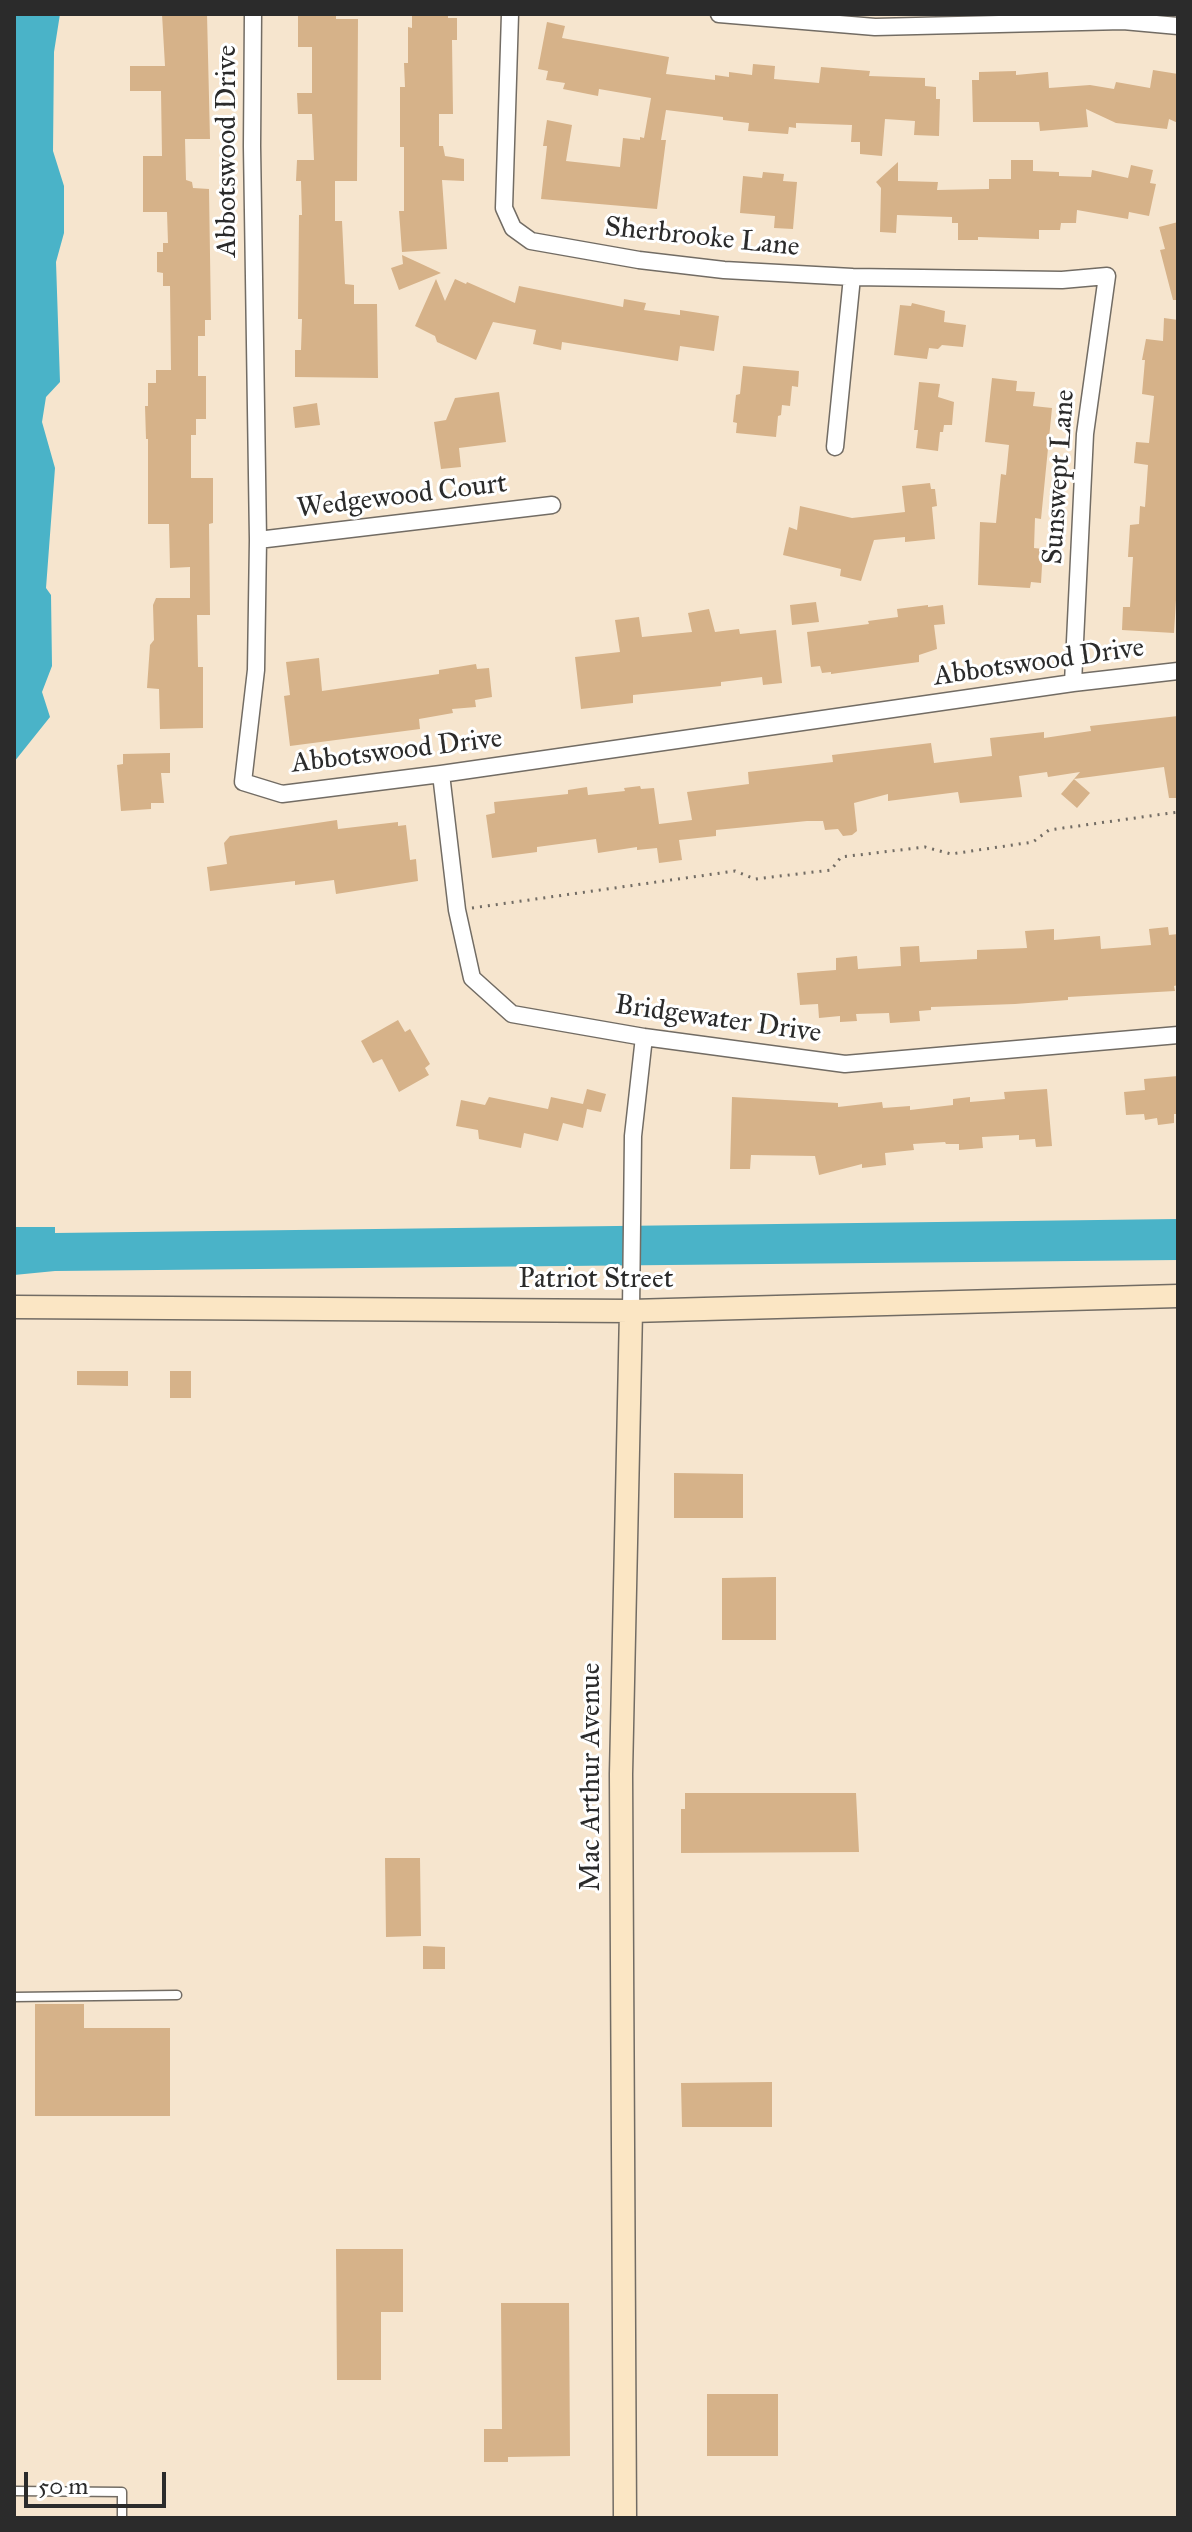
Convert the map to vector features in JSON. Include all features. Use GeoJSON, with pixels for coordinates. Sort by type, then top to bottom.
{"type":"FeatureCollection","features":[{"type":"Feature","properties":{"kind":"street","name":"Abbotswood Drive"},"geometry":{"type":"LineString","coordinates":[[253,14],[258,540],[256,670],[243,782],[282,794],[1178,671]]}},
{"type":"Feature","properties":{"kind":"street","name":"Sherbrooke Lane"},"geometry":{"type":"LineString","coordinates":[[510,14],[504,208],[513,228],[531,241],[639,260],[724,270],[852,277],[1062,280],[1107,276]]}},
{"type":"Feature","properties":{"kind":"street"},"geometry":{"type":"LineString","coordinates":[[719,14],[875,20],[1123,21],[1178,26]]}},
{"type":"Feature","properties":{"kind":"street","name":"Sunswept Lane"},"geometry":{"type":"LineString","coordinates":[[1073,683],[1085,434],[1107,276]]}},
{"type":"Feature","properties":{"kind":"street"},"geometry":{"type":"LineString","coordinates":[[835,447],[852,277]]}},
{"type":"Feature","properties":{"kind":"street","name":"Wedgewood Court"},"geometry":{"type":"LineString","coordinates":[[258,540],[552,505]]}},
{"type":"Feature","properties":{"kind":"street","name":"Bridgewater Drive"},"geometry":{"type":"LineString","coordinates":[[441,774],[457,910],[472,978],[512,1014],[644,1037],[845,1064],[1178,1035]]}},
{"type":"Feature","properties":{"kind":"street","name":"Mac Arthur Avenue"},"geometry":{"type":"LineString","coordinates":[[625,2518],[621,1774],[633,1136],[644,1037]]}},
{"type":"Feature","properties":{"kind":"street","name":"Patriot Street"},"geometry":{"type":"LineString","coordinates":[[14,1307],[631,1311],[1178,1296]]}},
{"type":"Feature","properties":{"kind":"lane"},"geometry":{"type":"LineString","coordinates":[[14,1997],[177,1995]]}},
{"type":"Feature","properties":{"kind":"lane"},"geometry":{"type":"LineString","coordinates":[[14,2491],[122,2492],[122,2518]]}},
{"type":"Feature","properties":{"kind":"path"},"geometry":{"type":"LineString","coordinates":[[457,910],[735,871],[755,879],[831,870],[841,857],[925,847],[951,854],[1033,842],[1049,830],[1178,812]]}},
{"type":"Feature","properties":{"kind":"water"},"geometry":{"type":"Polygon","coordinates":[[[14,14],[60,14],[54,52],[53,151],[64,186],[64,233],[56,262],[60,382],[46,397],[42,422],[55,468],[46,588],[51,595],[52,666],[42,692],[50,717],[14,762],[14,14]]]}},
{"type":"Feature","properties":{"kind":"water"},"geometry":{"type":"Polygon","coordinates":[[[1178,1219],[1178,1260],[55,1271],[14,1275],[14,1227],[55,1227],[55,1233],[1178,1219]]]}},
{"type":"Feature","properties":{"kind":"building"},"geometry":{"type":"Polygon","coordinates":[[[162,14],[207,14],[210,139],[185,139],[186,180],[192,182],[193,188],[209,189],[211,320],[205,320],[205,336],[198,336],[198,376],[206,376],[206,419],[196,419],[196,435],[191,435],[191,478],[213,478],[213,523],[209,524],[210,615],[197,615],[198,667],[203,667],[203,728],[160,729],[159,689],[147,688],[156,598],[190,598],[190,567],[170,568],[169,524],[148,524],[145,406],[148,406],[148,383],[156,383],[156,370],[171,370],[170,286],[163,286],[163,273],[157,272],[157,252],[163,252],[163,243],[168,243],[167,212],[143,212],[143,156],[162,156],[161,91],[130,91],[130,66],[165,66],[162,14]]]}},
{"type":"Feature","properties":{"kind":"building"},"geometry":{"type":"Polygon","coordinates":[[[298,14],[336,14],[336,19],[358,19],[357,181],[335,181],[335,221],[342,221],[345,284],[354,285],[354,304],[377,304],[378,378],[295,377],[295,350],[301,350],[302,319],[298,319],[299,215],[302,215],[301,181],[296,181],[297,160],[314,160],[312,114],[298,114],[297,93],[312,93],[312,47],[298,47],[298,14]]]}},
{"type":"Feature","properties":{"kind":"building"},"geometry":{"type":"Polygon","coordinates":[[[412,14],[448,14],[448,18],[457,18],[457,40],[452,40],[453,114],[439,114],[439,146],[443,146],[445,156],[464,159],[464,181],[442,180],[447,249],[402,252],[399,211],[404,211],[404,147],[400,147],[400,87],[405,87],[404,63],[408,63],[408,27],[412,28],[412,14]]]}},
{"type":"Feature","properties":{"kind":"building"},"geometry":{"type":"Polygon","coordinates":[[[547,22],[565,26],[562,38],[669,57],[666,74],[715,80],[715,75],[729,77],[729,72],[752,75],[753,64],[775,66],[774,79],[819,83],[821,67],[870,71],[869,76],[925,78],[925,86],[936,87],[936,99],[940,99],[939,136],[914,135],[915,121],[885,119],[882,156],[860,154],[860,142],[851,142],[852,125],[796,123],[796,128],[789,127],[788,134],[748,131],[749,123],[666,110],[661,140],[666,140],[657,209],[541,199],[547,120],[572,125],[566,161],[620,167],[623,138],[644,138],[651,98],[599,89],[598,96],[563,89],[565,83],[546,80],[548,71],[538,69],[547,22]]]}},
{"type":"Feature","properties":{"kind":"building"},"geometry":{"type":"Polygon","coordinates":[[[1153,70],[1178,74],[1178,123],[1169,119],[1167,129],[1116,123],[1086,109],[1088,127],[1040,131],[1039,122],[973,122],[972,80],[979,80],[979,72],[1016,71],[1016,75],[1048,72],[1049,88],[1090,85],[1114,89],[1116,82],[1150,88],[1153,70]]]}},
{"type":"Feature","properties":{"kind":"building"},"geometry":{"type":"Polygon","coordinates":[[[1011,160],[1033,160],[1033,171],[1059,172],[1059,176],[1091,177],[1092,170],[1128,178],[1131,165],[1153,170],[1150,183],[1156,184],[1149,216],[1129,212],[1128,219],[1077,210],[1076,223],[1061,223],[1060,230],[1039,230],[1039,239],[978,237],[978,240],[958,240],[958,223],[952,223],[952,217],[897,215],[896,233],[880,232],[881,188],[876,182],[898,162],[898,181],[938,182],[937,190],[989,189],[989,179],[1011,179],[1011,160]]]}},
{"type":"Feature","properties":{"kind":"building"},"geometry":{"type":"Polygon","coordinates":[[[763,172],[784,174],[783,181],[797,182],[793,229],[774,228],[775,216],[740,213],[743,176],[762,178],[763,172]]]}},
{"type":"Feature","properties":{"kind":"building"},"geometry":{"type":"Polygon","coordinates":[[[1178,222],[1178,300],[1173,300],[1160,250],[1165,249],[1159,227],[1178,222]]]}},
{"type":"Feature","properties":{"kind":"building"},"geometry":{"type":"Polygon","coordinates":[[[402,255],[441,273],[399,290],[391,268],[403,264],[402,255]]]}},
{"type":"Feature","properties":{"kind":"building"},"geometry":{"type":"Polygon","coordinates":[[[436,279],[445,301],[455,279],[515,303],[519,286],[623,307],[624,299],[646,303],[644,310],[680,315],[680,310],[719,316],[714,351],[680,346],[678,361],[562,342],[561,350],[533,344],[536,330],[493,322],[476,360],[437,342],[435,336],[415,326],[436,279]]]}},
{"type":"Feature","properties":{"kind":"building"},"geometry":{"type":"Polygon","coordinates":[[[912,303],[945,311],[944,322],[966,325],[963,347],[942,345],[938,349],[929,348],[927,359],[894,355],[900,305],[911,306],[912,303]]]}},
{"type":"Feature","properties":{"kind":"building"},"geometry":{"type":"Polygon","coordinates":[[[1164,318],[1178,320],[1178,567],[1174,633],[1122,630],[1123,607],[1130,607],[1133,557],[1128,557],[1130,525],[1139,524],[1140,506],[1145,507],[1148,465],[1134,463],[1136,442],[1149,443],[1154,396],[1142,394],[1145,360],[1142,360],[1146,339],[1163,341],[1164,318]]]}},
{"type":"Feature","properties":{"kind":"building"},"geometry":{"type":"Polygon","coordinates":[[[743,366],[799,371],[798,387],[792,386],[790,406],[782,405],[781,415],[778,416],[776,437],[736,433],[737,423],[733,422],[743,366]]]}},
{"type":"Feature","properties":{"kind":"building"},"geometry":{"type":"Polygon","coordinates":[[[992,378],[1017,381],[1016,391],[1035,392],[1033,406],[1052,408],[1041,519],[1035,518],[1034,548],[1043,549],[1041,583],[1031,582],[1030,588],[978,585],[980,522],[996,523],[1001,474],[1006,475],[1009,445],[985,442],[992,378]]]}},
{"type":"Feature","properties":{"kind":"building"},"geometry":{"type":"Polygon","coordinates":[[[919,382],[940,384],[938,397],[954,402],[952,425],[944,425],[943,432],[940,432],[938,451],[916,448],[918,430],[914,430],[919,382]]]}},
{"type":"Feature","properties":{"kind":"building"},"geometry":{"type":"Polygon","coordinates":[[[499,392],[506,442],[459,448],[461,467],[441,469],[434,422],[446,420],[455,398],[499,392]]]}},
{"type":"Feature","properties":{"kind":"building"},"geometry":{"type":"Polygon","coordinates":[[[317,403],[320,425],[295,428],[293,407],[317,403]]]}},
{"type":"Feature","properties":{"kind":"building"},"geometry":{"type":"Polygon","coordinates":[[[930,483],[931,489],[935,489],[937,506],[932,507],[935,539],[905,542],[905,537],[874,540],[861,581],[840,576],[841,569],[783,555],[789,527],[797,530],[800,506],[852,518],[905,512],[902,486],[930,483]]]}},
{"type":"Feature","properties":{"kind":"building"},"geometry":{"type":"Polygon","coordinates":[[[816,602],[819,622],[792,625],[790,605],[816,602]]]}},
{"type":"Feature","properties":{"kind":"building"},"geometry":{"type":"Polygon","coordinates":[[[943,605],[945,624],[934,625],[937,649],[919,655],[919,662],[831,674],[822,673],[820,666],[811,667],[807,632],[869,624],[868,621],[898,617],[897,609],[943,605]]]}},
{"type":"Feature","properties":{"kind":"building"},"geometry":{"type":"Polygon","coordinates":[[[709,609],[715,632],[739,629],[740,634],[776,630],[782,683],[763,685],[762,677],[721,682],[721,686],[633,695],[633,703],[581,709],[575,657],[620,652],[615,620],[639,617],[642,637],[692,632],[688,613],[709,609]]]}},
{"type":"Feature","properties":{"kind":"building"},"geometry":{"type":"Polygon","coordinates":[[[319,658],[322,691],[439,674],[439,670],[476,664],[477,669],[489,668],[492,697],[475,700],[476,707],[452,709],[453,713],[419,719],[420,729],[290,746],[284,696],[290,695],[286,662],[319,658]]]}},
{"type":"Feature","properties":{"kind":"building"},"geometry":{"type":"Polygon","coordinates":[[[1178,716],[1178,798],[1169,798],[1164,767],[1074,779],[1080,772],[1048,777],[1047,772],[1019,776],[1022,797],[960,803],[958,792],[888,801],[888,794],[854,803],[857,831],[852,835],[843,836],[838,829],[825,830],[823,821],[807,821],[716,830],[716,836],[679,840],[682,860],[659,863],[657,848],[637,850],[637,847],[598,853],[596,839],[537,847],[537,852],[492,858],[486,815],[495,813],[494,802],[568,794],[568,790],[587,787],[588,795],[640,786],[641,789],[654,788],[659,824],[692,820],[687,792],[749,784],[748,772],[833,762],[832,755],[931,743],[934,763],[992,756],[990,738],[1044,732],[1044,738],[1091,731],[1090,726],[1178,716]]]}},
{"type":"Feature","properties":{"kind":"building"},"geometry":{"type":"Polygon","coordinates":[[[170,753],[170,773],[161,773],[164,803],[151,803],[151,809],[121,811],[117,765],[123,764],[123,754],[170,753]]]}},
{"type":"Feature","properties":{"kind":"building"},"geometry":{"type":"Polygon","coordinates":[[[1074,779],[1090,793],[1077,808],[1061,794],[1074,779]]]}},
{"type":"Feature","properties":{"kind":"building"},"geometry":{"type":"Polygon","coordinates":[[[337,820],[338,829],[398,822],[398,826],[406,825],[410,860],[416,859],[418,881],[336,894],[334,880],[295,885],[295,881],[210,891],[207,867],[227,864],[224,843],[230,836],[337,820]]]}},
{"type":"Feature","properties":{"kind":"building"},"geometry":{"type":"Polygon","coordinates":[[[1168,927],[1169,935],[1178,934],[1178,985],[1174,986],[1175,991],[1068,997],[1068,1000],[1015,1004],[931,1007],[931,1010],[919,1011],[920,1021],[890,1023],[889,1013],[856,1014],[857,1021],[840,1022],[840,1016],[819,1018],[818,1004],[800,1005],[797,973],[836,970],[836,958],[857,956],[858,969],[901,966],[900,947],[919,946],[920,962],[977,959],[977,950],[1027,948],[1025,931],[1054,929],[1054,940],[1100,936],[1101,949],[1151,945],[1149,929],[1168,927]]]}},
{"type":"Feature","properties":{"kind":"building"},"geometry":{"type":"Polygon","coordinates":[[[398,1020],[405,1032],[410,1029],[430,1064],[425,1068],[429,1075],[399,1092],[382,1059],[373,1063],[361,1041],[398,1020]]]}},
{"type":"Feature","properties":{"kind":"building"},"geometry":{"type":"Polygon","coordinates":[[[1178,1076],[1178,1114],[1174,1114],[1174,1123],[1158,1125],[1157,1118],[1145,1120],[1144,1114],[1126,1115],[1124,1092],[1145,1090],[1144,1079],[1178,1076]]]}},
{"type":"Feature","properties":{"kind":"building"},"geometry":{"type":"Polygon","coordinates":[[[587,1089],[606,1094],[601,1112],[587,1109],[583,1128],[563,1123],[558,1141],[524,1133],[521,1148],[479,1139],[478,1130],[456,1126],[461,1100],[485,1105],[489,1097],[548,1109],[551,1097],[583,1104],[587,1089]]]}},
{"type":"Feature","properties":{"kind":"building"},"geometry":{"type":"Polygon","coordinates":[[[1047,1089],[1052,1146],[1036,1147],[1035,1139],[1019,1140],[1019,1135],[982,1137],[983,1148],[959,1150],[959,1144],[945,1142],[913,1144],[914,1150],[885,1153],[886,1165],[862,1168],[862,1164],[819,1175],[815,1156],[751,1155],[750,1169],[730,1169],[732,1097],[838,1103],[838,1107],[882,1102],[883,1108],[910,1106],[910,1110],[953,1105],[953,1099],[970,1097],[970,1102],[1005,1099],[1004,1092],[1047,1089]]]}},
{"type":"Feature","properties":{"kind":"building"},"geometry":{"type":"Polygon","coordinates":[[[77,1371],[128,1371],[128,1386],[77,1385],[77,1371]]]}},
{"type":"Feature","properties":{"kind":"building"},"geometry":{"type":"Polygon","coordinates":[[[170,1371],[191,1371],[191,1398],[170,1398],[170,1371]]]}},
{"type":"Feature","properties":{"kind":"building"},"geometry":{"type":"Polygon","coordinates":[[[674,1473],[743,1474],[743,1518],[674,1518],[674,1473]]]}},
{"type":"Feature","properties":{"kind":"building"},"geometry":{"type":"Polygon","coordinates":[[[776,1577],[776,1640],[722,1640],[722,1578],[776,1577]]]}},
{"type":"Feature","properties":{"kind":"building"},"geometry":{"type":"Polygon","coordinates":[[[685,1793],[856,1793],[859,1852],[681,1853],[681,1809],[685,1809],[685,1793]]]}},
{"type":"Feature","properties":{"kind":"building"},"geometry":{"type":"Polygon","coordinates":[[[385,1858],[420,1858],[421,1936],[386,1937],[385,1858]]]}},
{"type":"Feature","properties":{"kind":"building"},"geometry":{"type":"Polygon","coordinates":[[[423,1946],[445,1947],[445,1969],[423,1969],[423,1946]]]}},
{"type":"Feature","properties":{"kind":"building"},"geometry":{"type":"Polygon","coordinates":[[[35,2004],[84,2004],[84,2028],[170,2028],[170,2116],[35,2116],[35,2004]]]}},
{"type":"Feature","properties":{"kind":"building"},"geometry":{"type":"Polygon","coordinates":[[[772,2082],[772,2127],[682,2127],[681,2083],[772,2082]]]}},
{"type":"Feature","properties":{"kind":"building"},"geometry":{"type":"Polygon","coordinates":[[[336,2249],[403,2249],[403,2312],[381,2312],[381,2380],[337,2380],[336,2249]]]}},
{"type":"Feature","properties":{"kind":"building"},"geometry":{"type":"Polygon","coordinates":[[[501,2303],[569,2303],[570,2456],[508,2457],[508,2462],[484,2462],[484,2429],[502,2429],[501,2303]]]}},
{"type":"Feature","properties":{"kind":"building"},"geometry":{"type":"Polygon","coordinates":[[[707,2394],[778,2394],[778,2456],[707,2456],[707,2394]]]}}]}
